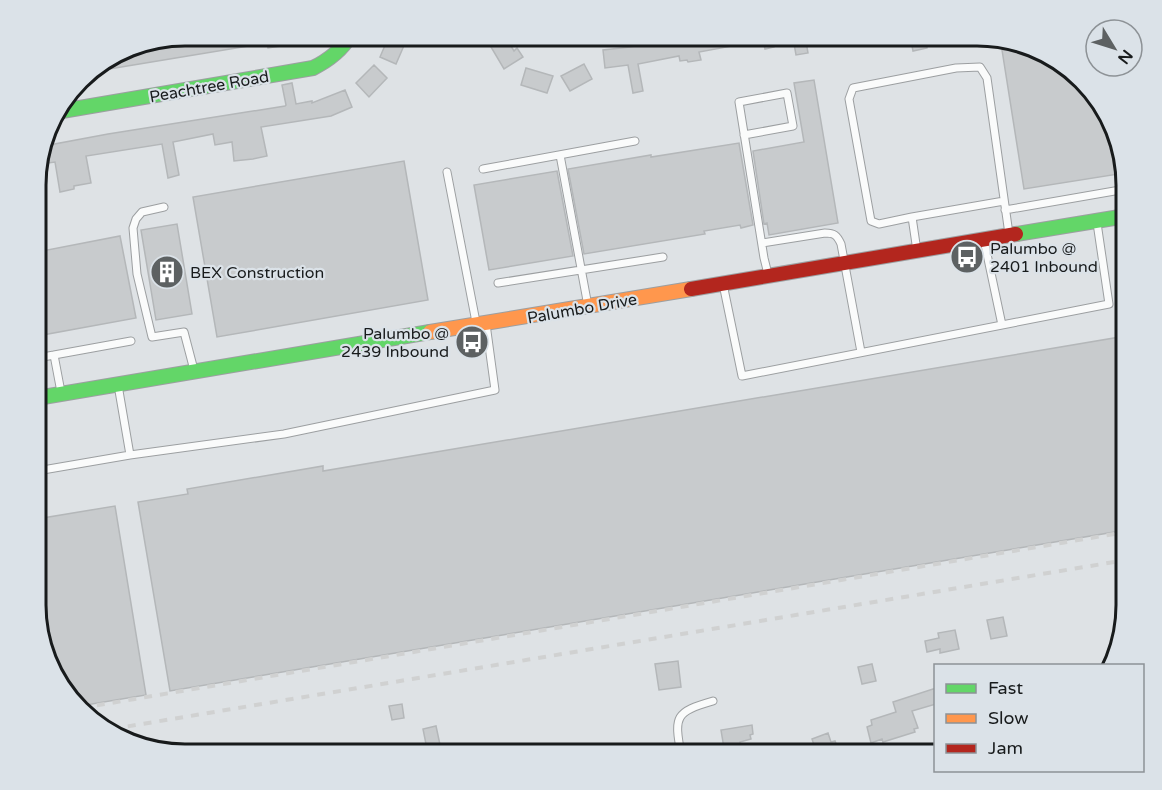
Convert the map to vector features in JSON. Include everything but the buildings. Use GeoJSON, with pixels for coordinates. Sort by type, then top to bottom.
{"type":"FeatureCollection","features":[{"type":"Feature","properties":{"kind":"street","name":"Peachtree Road"},"geometry":{"type":"LineString","coordinates":[[69,110],[313,68],[325,63],[344,46]]}},
{"type":"Feature","properties":{"kind":"street","name":"Palumbo Drive"},"geometry":{"type":"LineString","coordinates":[[46,396],[1115,218]]}},
{"type":"Feature","properties":{"kind":"lane"},"geometry":{"type":"LineString","coordinates":[[1004,201],[879,224],[871,221],[849,99],[853,88],[956,68],[980,67],[987,78],[1009,236]]}},
{"type":"Feature","properties":{"kind":"lane"},"geometry":{"type":"LineString","coordinates":[[744,135],[793,126],[787,93],[739,102],[744,135],[768,276]]}},
{"type":"Feature","properties":{"kind":"lane"},"geometry":{"type":"LineString","coordinates":[[483,169],[634,141]]}},
{"type":"Feature","properties":{"kind":"lane"},"geometry":{"type":"LineString","coordinates":[[560,155],[588,307]]}},
{"type":"Feature","properties":{"kind":"lane"},"geometry":{"type":"LineString","coordinates":[[46,469],[130,455],[284,434],[495,390],[447,172]]}},
{"type":"Feature","properties":{"kind":"lane"},"geometry":{"type":"LineString","coordinates":[[1005,210],[1115,191]]}},
{"type":"Feature","properties":{"kind":"lane"},"geometry":{"type":"LineString","coordinates":[[164,207],[142,212],[136,219],[133,228],[137,274],[152,337],[184,332],[195,372]]}},
{"type":"Feature","properties":{"kind":"lane"},"geometry":{"type":"LineString","coordinates":[[912,217],[917,251]]}},
{"type":"Feature","properties":{"kind":"lane"},"geometry":{"type":"LineString","coordinates":[[723,284],[742,376],[1109,304],[1097,221]]}},
{"type":"Feature","properties":{"kind":"lane"},"geometry":{"type":"LineString","coordinates":[[762,243],[825,233],[832,233],[836,236],[841,244],[861,352]]}},
{"type":"Feature","properties":{"kind":"lane"},"geometry":{"type":"LineString","coordinates":[[984,240],[1002,325]]}},
{"type":"Feature","properties":{"kind":"lane"},"geometry":{"type":"LineString","coordinates":[[498,283],[663,257]]}},
{"type":"Feature","properties":{"kind":"lane"},"geometry":{"type":"LineString","coordinates":[[46,356],[131,341]]}},
{"type":"Feature","properties":{"kind":"lane"},"geometry":{"type":"LineString","coordinates":[[54,355],[61,394]]}},
{"type":"Feature","properties":{"kind":"lane"},"geometry":{"type":"LineString","coordinates":[[118,385],[130,455]]}},
{"type":"Feature","properties":{"kind":"lane"},"geometry":{"type":"LineString","coordinates":[[679,743],[676,732],[680,717],[696,706],[713,701]]}},
{"type":"Feature","properties":{"kind":"railway"},"geometry":{"type":"LineString","coordinates":[[91,706],[1115,534]]}},
{"type":"Feature","properties":{"kind":"railway"},"geometry":{"type":"LineString","coordinates":[[121,727],[1115,562]]}},
{"type":"Feature","properties":{"kind":"traffic: fast"},"geometry":{"type":"LineString","coordinates":[[69,110],[313,68],[334,55],[343,46]]}},
{"type":"Feature","properties":{"kind":"traffic: fast"},"geometry":{"type":"LineString","coordinates":[[1016,234],[1115,218]]}},
{"type":"Feature","properties":{"kind":"traffic: fast"},"geometry":{"type":"LineString","coordinates":[[46,396],[430,332]]}},
{"type":"Feature","properties":{"kind":"traffic: slow"},"geometry":{"type":"LineString","coordinates":[[430,332],[691,289]]}},
{"type":"Feature","properties":{"kind":"traffic: jam"},"geometry":{"type":"LineString","coordinates":[[691,289],[1016,234]]}},
{"type":"Feature","properties":{"kind":"place","name":"Palumbo @ 2401 Inbound"},"geometry":{"type":"Point","coordinates":[967,257]}},
{"type":"Feature","properties":{"kind":"place","name":"BEX Construction"},"geometry":{"type":"Point","coordinates":[167,272]}},
{"type":"Feature","properties":{"kind":"place","name":"Palumbo @ 2439 Inbound"},"geometry":{"type":"Point","coordinates":[472,342]}}]}
